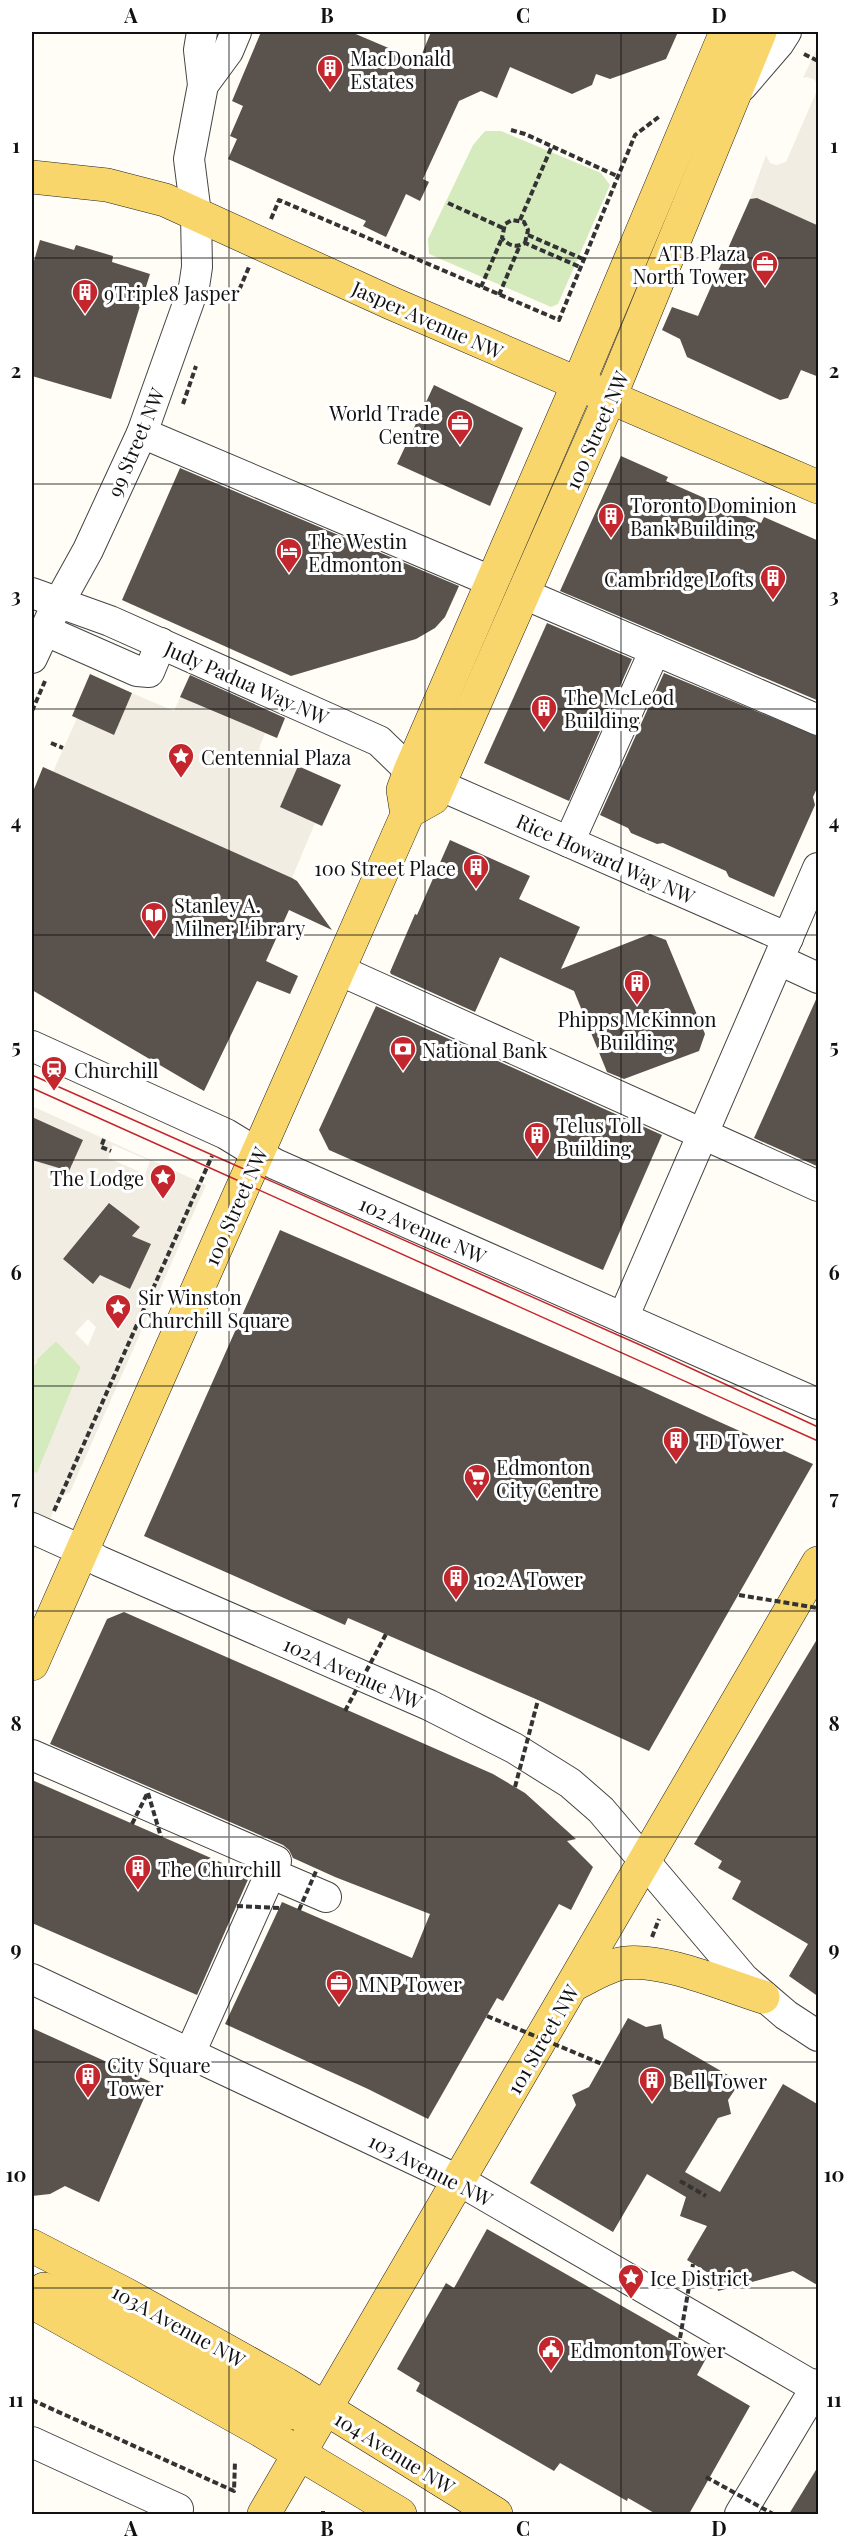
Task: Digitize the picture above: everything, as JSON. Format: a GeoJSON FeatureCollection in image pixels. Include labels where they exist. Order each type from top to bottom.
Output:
{"type":"FeatureCollection","features":[{"type":"Feature","properties":{"kind":"main road","name":"100 Street NW"},"geometry":{"type":"LineString","coordinates":[[32,1664],[408,812],[433,798],[425,778],[493,582],[726,32]]}},
{"type":"Feature","properties":{"kind":"main road","name":"100 Street NW"},"geometry":{"type":"LineString","coordinates":[[425,778],[524,594],[610,398],[760,32]]}},
{"type":"Feature","properties":{"kind":"main road","name":"Jasper Avenue NW"},"geometry":{"type":"LineString","coordinates":[[32,177],[107,185],[165,200],[259,244],[578,384],[819,487]]}},
{"type":"Feature","properties":{"kind":"main road","name":"101 Street NW"},"geometry":{"type":"LineString","coordinates":[[264,2514],[819,1563]]}},
{"type":"Feature","properties":{"kind":"main road"},"geometry":{"type":"LineString","coordinates":[[573,1985],[622,1963],[647,1963],[666,1966],[763,1997]]}},
{"type":"Feature","properties":{"kind":"main road","name":"103A Avenue NW"},"geometry":{"type":"LineString","coordinates":[[32,2246],[189,2329],[325,2408]]}},
{"type":"Feature","properties":{"kind":"main road"},"geometry":{"type":"LineString","coordinates":[[32,2287],[47,2289],[133,2327],[278,2409],[301,2415],[314,2415],[325,2408]]}},
{"type":"Feature","properties":{"kind":"main road"},"geometry":{"type":"LineString","coordinates":[[32,2302],[400,2514]]}},
{"type":"Feature","properties":{"kind":"main road","name":"104 Avenue NW"},"geometry":{"type":"LineString","coordinates":[[325,2408],[496,2514]]}},
{"type":"Feature","properties":{"kind":"street"},"geometry":{"type":"LineString","coordinates":[[202,32],[199,50],[203,85]]}},
{"type":"Feature","properties":{"kind":"street"},"geometry":{"type":"LineString","coordinates":[[203,85],[228,51],[236,32]]}},
{"type":"Feature","properties":{"kind":"street"},"geometry":{"type":"LineString","coordinates":[[735,95],[795,43]]}},
{"type":"Feature","properties":{"kind":"street","name":"99 Street NW"},"geometry":{"type":"LineString","coordinates":[[39,669],[45,597],[88,550],[142,433],[194,287],[196,214],[189,159],[203,85]]}},
{"type":"Feature","properties":{"kind":"street"},"geometry":{"type":"LineString","coordinates":[[142,433],[493,582]]}},
{"type":"Feature","properties":{"kind":"street"},"geometry":{"type":"LineString","coordinates":[[524,594],[819,720]]}},
{"type":"Feature","properties":{"kind":"street","name":"Judy Padua Way NW"},"geometry":{"type":"LineString","coordinates":[[45,597],[161,643],[379,741],[425,778]]}},
{"type":"Feature","properties":{"kind":"street"},"geometry":{"type":"LineString","coordinates":[[44,630],[137,671],[149,672],[161,643]]}},
{"type":"Feature","properties":{"kind":"street"},"geometry":{"type":"LineString","coordinates":[[569,842],[655,650]]}},
{"type":"Feature","properties":{"kind":"street","name":"Rice Howard Way NW"},"geometry":{"type":"LineString","coordinates":[[425,778],[569,842],[783,949],[819,978]]}},
{"type":"Feature","properties":{"kind":"street"},"geometry":{"type":"LineString","coordinates":[[623,1318],[819,868]]}},
{"type":"Feature","properties":{"kind":"street"},"geometry":{"type":"LineString","coordinates":[[339,969],[819,1186]]}},
{"type":"Feature","properties":{"kind":"street","name":"102 Avenue NW"},"geometry":{"type":"LineString","coordinates":[[32,1047],[223,1133],[257,1154],[819,1404]]}},
{"type":"Feature","properties":{"kind":"street","name":"102A Avenue NW"},"geometry":{"type":"LineString","coordinates":[[38,1531],[99,1561],[429,1705],[514,1748],[577,1789],[601,1810],[645,1861]]}},
{"type":"Feature","properties":{"kind":"street"},"geometry":{"type":"LineString","coordinates":[[32,1755],[276,1861],[190,2053]]}},
{"type":"Feature","properties":{"kind":"street"},"geometry":{"type":"LineString","coordinates":[[645,1861],[737,1972],[763,1997],[819,2036]]}},
{"type":"Feature","properties":{"kind":"street"},"geometry":{"type":"LineString","coordinates":[[270,1873],[326,1897]]}},
{"type":"Feature","properties":{"kind":"street","name":"103 Avenue NW"},"geometry":{"type":"LineString","coordinates":[[32,1979],[460,2181],[818,2387]]}},
{"type":"Feature","properties":{"kind":"street"},"geometry":{"type":"LineString","coordinates":[[740,2514],[818,2387]]}},
{"type":"Feature","properties":{"kind":"street"},"geometry":{"type":"LineString","coordinates":[[32,2442],[178,2509]]}},
{"type":"Feature","properties":{"kind":"path"},"geometry":{"type":"LineString","coordinates":[[795,43],[819,61]]}},
{"type":"Feature","properties":{"kind":"path"},"geometry":{"type":"LineString","coordinates":[[279,200],[559,320],[634,135],[661,115],[666,107]]}},
{"type":"Feature","properties":{"kind":"path"},"geometry":{"type":"LineString","coordinates":[[511,130],[617,176]]}},
{"type":"Feature","properties":{"kind":"path"},"geometry":{"type":"LineString","coordinates":[[520,220],[552,146]]}},
{"type":"Feature","properties":{"kind":"path"},"geometry":{"type":"LineString","coordinates":[[448,204],[503,228]]}},
{"type":"Feature","properties":{"kind":"path"},"geometry":{"type":"LineString","coordinates":[[481,287],[502,238],[503,228],[508,221],[520,220],[526,226],[528,235],[499,294]]}},
{"type":"Feature","properties":{"kind":"path"},"geometry":{"type":"LineString","coordinates":[[528,235],[583,259]]}},
{"type":"Feature","properties":{"kind":"path"},"geometry":{"type":"LineString","coordinates":[[502,238],[510,245],[523,244],[580,267]]}},
{"type":"Feature","properties":{"kind":"path"},"geometry":{"type":"LineString","coordinates":[[32,711],[39,669]]}},
{"type":"Feature","properties":{"kind":"path"},"geometry":{"type":"LineString","coordinates":[[51,743],[63,748]]}},
{"type":"Feature","properties":{"kind":"path"},"geometry":{"type":"LineString","coordinates":[[38,1531],[223,1133]]}},
{"type":"Feature","properties":{"kind":"path"},"geometry":{"type":"LineString","coordinates":[[105,1139],[101,1147],[111,1151]]}},
{"type":"Feature","properties":{"kind":"path"},"geometry":{"type":"LineString","coordinates":[[739,1595],[819,1608]]}},
{"type":"Feature","properties":{"kind":"path"},"geometry":{"type":"LineString","coordinates":[[345,1710],[386,1634]]}},
{"type":"Feature","properties":{"kind":"path"},"geometry":{"type":"LineString","coordinates":[[515,1787],[538,1700]]}},
{"type":"Feature","properties":{"kind":"path"},"geometry":{"type":"LineString","coordinates":[[132,1824],[148,1793],[161,1837]]}},
{"type":"Feature","properties":{"kind":"path"},"geometry":{"type":"LineString","coordinates":[[298,1910],[317,1869]]}},
{"type":"Feature","properties":{"kind":"path"},"geometry":{"type":"LineString","coordinates":[[237,1906],[279,1908]]}},
{"type":"Feature","properties":{"kind":"path"},"geometry":{"type":"LineString","coordinates":[[650,1941],[661,1915]]}},
{"type":"Feature","properties":{"kind":"path"},"geometry":{"type":"LineString","coordinates":[[487,2016],[602,2064]]}},
{"type":"Feature","properties":{"kind":"path"},"geometry":{"type":"LineString","coordinates":[[680,2181],[706,2196]]}},
{"type":"Feature","properties":{"kind":"path"},"geometry":{"type":"LineString","coordinates":[[680,2338],[693,2264]]}},
{"type":"Feature","properties":{"kind":"path"},"geometry":{"type":"LineString","coordinates":[[32,2400],[234,2491],[235,2460]]}},
{"type":"Feature","properties":{"kind":"path"},"geometry":{"type":"LineString","coordinates":[[706,2477],[773,2514]]}},
{"type":"Feature","properties":{"kind":"green space"},"geometry":{"type":"Polygon","coordinates":[[[485,131],[501,131],[601,173],[610,185],[558,304],[551,307],[429,254],[428,239],[473,145],[485,131]]]}},
{"type":"Feature","properties":{"kind":"green space"},"geometry":{"type":"Polygon","coordinates":[[[56,1341],[81,1367],[37,1474],[32,1471],[32,1368],[36,1360],[56,1341]]]}},
{"type":"Feature","properties":{"kind":"shaded area"},"geometry":{"type":"Polygon","coordinates":[[[817,48],[818,88],[815,80],[803,78],[817,48]]]}},
{"type":"Feature","properties":{"kind":"shaded area"},"geometry":{"type":"Polygon","coordinates":[[[818,88],[818,226],[757,198],[750,199],[766,155],[770,163],[776,165],[786,162],[818,88]]]}},
{"type":"Feature","properties":{"kind":"shaded area","name":"Centennial Plaza"},"geometry":{"type":"Polygon","coordinates":[[[132,693],[174,711],[180,697],[265,733],[259,749],[298,766],[280,807],[315,823],[292,878],[53,772],[77,718],[114,735],[132,693]]]}},
{"type":"Feature","properties":{"kind":"shaded area","name":"Sir Winston Churchill Square"},"geometry":{"type":"Polygon","coordinates":[[[32,1106],[206,1185],[70,1492],[59,1498],[37,1549],[32,1546],[32,1471],[37,1473],[81,1367],[56,1341],[36,1360],[32,1368],[32,1160],[69,1171],[83,1140],[32,1117],[32,1106]],[[113,1145],[108,1158],[145,1174],[150,1161],[113,1145]],[[110,1203],[63,1259],[93,1283],[123,1247],[111,1280],[130,1289],[150,1245],[132,1236],[139,1227],[110,1203]],[[88,1319],[75,1333],[88,1346],[96,1327],[88,1319]]]}},
{"type":"Feature","properties":{"kind":"building"},"geometry":{"type":"Polygon","coordinates":[[[261,32],[351,32],[419,61],[431,32],[678,32],[666,59],[610,79],[596,74],[592,85],[572,94],[510,67],[497,98],[481,91],[459,101],[423,179],[429,182],[420,201],[406,194],[386,237],[363,226],[366,221],[228,159],[237,139],[230,136],[243,106],[232,101],[261,32]]]}},
{"type":"Feature","properties":{"kind":"building","name":"ATB Plaza North Tower"},"geometry":{"type":"Polygon","coordinates":[[[757,198],[819,226],[819,377],[801,370],[788,398],[780,400],[687,357],[680,339],[662,330],[672,307],[698,316],[750,199],[757,198]]]}},
{"type":"Feature","properties":{"kind":"building","name":"9Triple8 Jasper"},"geometry":{"type":"Polygon","coordinates":[[[40,240],[74,250],[76,245],[113,256],[112,262],[150,274],[111,399],[32,376],[32,268],[40,240]]]}},
{"type":"Feature","properties":{"kind":"building","name":"World Trade Centre"},"geometry":{"type":"Polygon","coordinates":[[[434,385],[523,428],[490,506],[397,464],[434,385]]]}},
{"type":"Feature","properties":{"kind":"building"},"geometry":{"type":"Polygon","coordinates":[[[621,456],[668,477],[666,481],[761,523],[764,517],[819,541],[819,701],[560,591],[621,456]]]}},
{"type":"Feature","properties":{"kind":"building","name":"The Westin Edmonton"},"geometry":{"type":"Polygon","coordinates":[[[180,468],[459,586],[445,617],[435,628],[416,639],[291,676],[122,600],[180,468]]]}},
{"type":"Feature","properties":{"kind":"building","name":"The McLeod Building"},"geometry":{"type":"Polygon","coordinates":[[[547,623],[632,659],[569,801],[484,763],[547,623]]]}},
{"type":"Feature","properties":{"kind":"building"},"geometry":{"type":"Polygon","coordinates":[[[664,673],[819,737],[819,784],[813,797],[815,805],[774,897],[729,877],[726,871],[663,843],[657,844],[631,833],[628,828],[600,815],[664,673]]]}},
{"type":"Feature","properties":{"kind":"building"},"geometry":{"type":"Polygon","coordinates":[[[90,674],[132,693],[114,735],[72,716],[90,674]]]}},
{"type":"Feature","properties":{"kind":"building"},"geometry":{"type":"Polygon","coordinates":[[[190,675],[285,718],[277,738],[180,697],[190,675]]]}},
{"type":"Feature","properties":{"kind":"building"},"geometry":{"type":"Polygon","coordinates":[[[298,766],[341,785],[322,826],[280,807],[298,766]]]}},
{"type":"Feature","properties":{"kind":"building","name":"Stanley A. Milner Library"},"geometry":{"type":"Polygon","coordinates":[[[43,767],[292,878],[297,881],[332,930],[289,910],[266,961],[298,976],[290,994],[257,981],[204,1091],[32,990],[32,794],[43,767]]]}},
{"type":"Feature","properties":{"kind":"building"},"geometry":{"type":"Polygon","coordinates":[[[450,840],[530,876],[519,899],[580,927],[561,969],[650,934],[666,940],[705,1034],[699,1051],[624,1079],[607,1072],[574,991],[500,957],[475,1012],[391,974],[415,914],[417,915],[450,840]]]}},
{"type":"Feature","properties":{"kind":"building"},"geometry":{"type":"Polygon","coordinates":[[[819,995],[819,1167],[754,1138],[819,995]]]}},
{"type":"Feature","properties":{"kind":"building","name":"Telus Toll Building"},"geometry":{"type":"Polygon","coordinates":[[[376,1006],[662,1135],[603,1270],[329,1150],[319,1130],[376,1006]]]}},
{"type":"Feature","properties":{"kind":"building"},"geometry":{"type":"Polygon","coordinates":[[[32,1117],[83,1140],[69,1171],[32,1160],[32,1117]]]}},
{"type":"Feature","properties":{"kind":"building"},"geometry":{"type":"Polygon","coordinates":[[[109,1203],[140,1227],[132,1236],[151,1244],[130,1289],[100,1275],[93,1284],[63,1259],[109,1203]]]}},
{"type":"Feature","properties":{"kind":"building","name":"Edmonton City Centre"},"geometry":{"type":"Polygon","coordinates":[[[280,1230],[620,1377],[813,1464],[649,1751],[348,1618],[345,1625],[144,1536],[280,1230]]]}},
{"type":"Feature","properties":{"kind":"building"},"geometry":{"type":"Polygon","coordinates":[[[124,1612],[493,1774],[525,1793],[576,1839],[567,1841],[593,1867],[571,1910],[559,1904],[503,2001],[497,1998],[428,2119],[225,2024],[282,1902],[412,1958],[430,1914],[335,1877],[293,1858],[283,1845],[50,1744],[107,1619],[124,1612]]]}},
{"type":"Feature","properties":{"kind":"building"},"geometry":{"type":"Polygon","coordinates":[[[819,1636],[819,1997],[789,1976],[808,1944],[732,1899],[741,1881],[718,1868],[722,1861],[694,1844],[819,1636]]]}},
{"type":"Feature","properties":{"kind":"building","name":"The Churchill"},"geometry":{"type":"Polygon","coordinates":[[[32,1780],[250,1875],[197,1995],[32,1923],[32,1780]]]}},
{"type":"Feature","properties":{"kind":"building"},"geometry":{"type":"Polygon","coordinates":[[[628,2018],[646,2027],[661,2024],[664,2038],[740,2082],[728,2100],[731,2114],[718,2118],[685,2172],[720,2192],[783,2084],[819,2105],[819,2286],[793,2271],[718,2291],[715,2277],[687,2260],[707,2226],[680,2216],[686,2197],[647,2174],[613,2232],[530,2183],[576,2105],[572,2095],[589,2087],[628,2018]]]}},
{"type":"Feature","properties":{"kind":"building","name":"City Square Tower"},"geometry":{"type":"Polygon","coordinates":[[[32,2028],[151,2082],[99,2202],[65,2186],[50,2194],[32,2196],[32,2028]]]}},
{"type":"Feature","properties":{"kind":"building","name":"Edmonton Tower"},"geometry":{"type":"Polygon","coordinates":[[[487,2229],[708,2355],[697,2375],[750,2406],[689,2514],[656,2514],[628,2498],[627,2501],[560,2463],[554,2471],[416,2391],[420,2383],[397,2369],[446,2283],[454,2288],[487,2229]]]}},
{"type":"Feature","properties":{"kind":"building"},"geometry":{"type":"Polygon","coordinates":[[[819,2465],[819,2514],[789,2514],[819,2465]]]}},
{"type":"Feature","properties":{"kind":"tram line"},"geometry":{"type":"LineString","coordinates":[[32,1075],[647,1348],[818,1427]]}},
{"type":"Feature","properties":{"kind":"tram line"},"geometry":{"type":"LineString","coordinates":[[32,1088],[818,1441]]}},
{"type":"Feature","properties":{"kind":"place","name":"MacDonald Estates"},"geometry":{"type":"Point","coordinates":[330,91]}},
{"type":"Feature","properties":{"kind":"place","name":"ATB Plaza North Tower"},"geometry":{"type":"Point","coordinates":[765,287]}},
{"type":"Feature","properties":{"kind":"place","name":"9Triple8 Jasper"},"geometry":{"type":"Point","coordinates":[85,315]}},
{"type":"Feature","properties":{"kind":"place","name":"World Trade Centre"},"geometry":{"type":"Point","coordinates":[460,446]}},
{"type":"Feature","properties":{"kind":"place","name":"Toronto Dominion Bank Building"},"geometry":{"type":"Point","coordinates":[611,539]}},
{"type":"Feature","properties":{"kind":"place","name":"The Westin Edmonton"},"geometry":{"type":"Point","coordinates":[289,574]}},
{"type":"Feature","properties":{"kind":"place","name":"Cambridge Lofts"},"geometry":{"type":"Point","coordinates":[773,601]}},
{"type":"Feature","properties":{"kind":"place","name":"The McLeod Building"},"geometry":{"type":"Point","coordinates":[544,731]}},
{"type":"Feature","properties":{"kind":"place","name":"Centennial Plaza"},"geometry":{"type":"Point","coordinates":[181,779]}},
{"type":"Feature","properties":{"kind":"place","name":"100 Street Place"},"geometry":{"type":"Point","coordinates":[476,890]}},
{"type":"Feature","properties":{"kind":"place","name":"Stanley A. Milner Library"},"geometry":{"type":"Point","coordinates":[154,938]}},
{"type":"Feature","properties":{"kind":"place","name":"Phipps McKinnon Building"},"geometry":{"type":"Point","coordinates":[637,1006]}},
{"type":"Feature","properties":{"kind":"place","name":"National Bank"},"geometry":{"type":"Point","coordinates":[403,1072]}},
{"type":"Feature","properties":{"kind":"place","name":"Churchill"},"geometry":{"type":"Point","coordinates":[54,1092]}},
{"type":"Feature","properties":{"kind":"place","name":"Telus Toll Building"},"geometry":{"type":"Point","coordinates":[537,1158]}},
{"type":"Feature","properties":{"kind":"place","name":"The Lodge"},"geometry":{"type":"Point","coordinates":[163,1200]}},
{"type":"Feature","properties":{"kind":"place","name":"Sir Winston Churchill Square"},"geometry":{"type":"Point","coordinates":[118,1330]}},
{"type":"Feature","properties":{"kind":"place","name":"TD Tower"},"geometry":{"type":"Point","coordinates":[676,1463]}},
{"type":"Feature","properties":{"kind":"place","name":"Edmonton City Centre"},"geometry":{"type":"Point","coordinates":[477,1500]}},
{"type":"Feature","properties":{"kind":"place","name":"102 A Tower"},"geometry":{"type":"Point","coordinates":[456,1601]}},
{"type":"Feature","properties":{"kind":"place","name":"The Churchill"},"geometry":{"type":"Point","coordinates":[138,1891]}},
{"type":"Feature","properties":{"kind":"place","name":"MNP Tower"},"geometry":{"type":"Point","coordinates":[339,2006]}},
{"type":"Feature","properties":{"kind":"place","name":"City Square Tower"},"geometry":{"type":"Point","coordinates":[88,2099]}},
{"type":"Feature","properties":{"kind":"place","name":"Bell Tower"},"geometry":{"type":"Point","coordinates":[652,2103]}},
{"type":"Feature","properties":{"kind":"place","name":"Ice District"},"geometry":{"type":"Point","coordinates":[631,2300]}},
{"type":"Feature","properties":{"kind":"place","name":"Edmonton Tower"},"geometry":{"type":"Point","coordinates":[551,2372]}}]}
